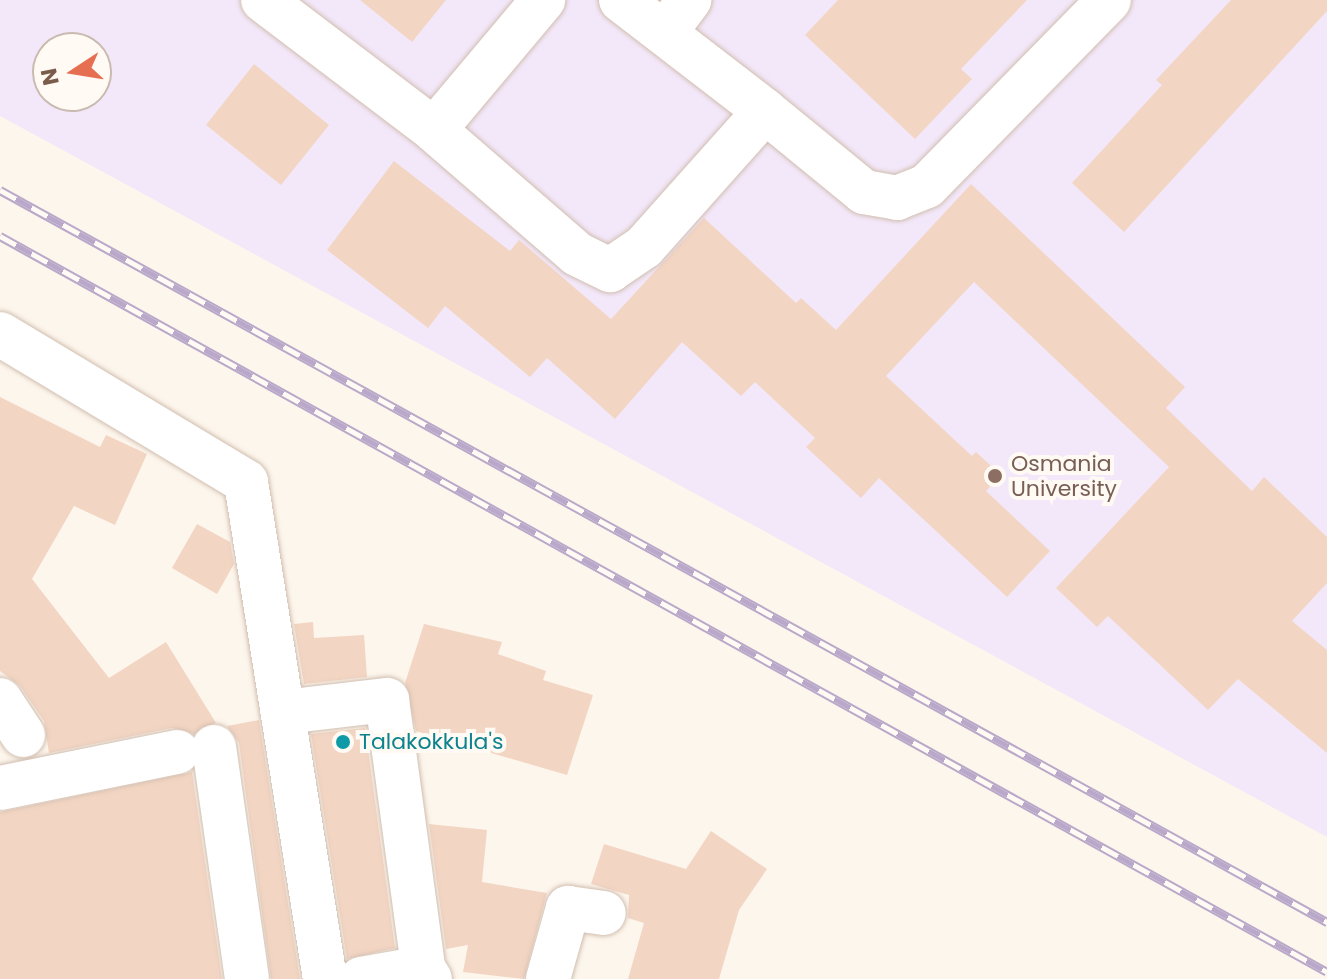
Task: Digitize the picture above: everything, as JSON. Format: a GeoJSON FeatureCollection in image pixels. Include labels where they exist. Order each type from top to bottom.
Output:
{"type":"FeatureCollection","features":[{"type":"Feature","properties":{"kind":"street"},"geometry":{"type":"LineString","coordinates":[[263,0],[434,130],[577,254],[610,270],[644,247],[765,111]]}},
{"type":"Feature","properties":{"kind":"street"},"geometry":{"type":"LineString","coordinates":[[434,130],[543,0]]}},
{"type":"Feature","properties":{"kind":"street"},"geometry":{"type":"LineString","coordinates":[[621,0],[677,15],[765,111],[864,192],[897,198],[927,186],[1096,4]]}},
{"type":"Feature","properties":{"kind":"street"},"geometry":{"type":"LineString","coordinates":[[0,334],[246,482],[325,979]]}},
{"type":"Feature","properties":{"kind":"street"},"geometry":{"type":"LineString","coordinates":[[283,712],[387,700],[426,973],[361,979]]}},
{"type":"Feature","properties":{"kind":"street"},"geometry":{"type":"LineString","coordinates":[[0,788],[195,749],[247,979]]}},
{"type":"Feature","properties":{"kind":"street"},"geometry":{"type":"LineString","coordinates":[[548,979],[568,908],[604,913]]}},
{"type":"Feature","properties":{"kind":"shaded area","name":"Osmania University"},"geometry":{"type":"Polygon","coordinates":[[[0,0],[1327,0],[1327,837],[0,116],[0,0]]]}},
{"type":"Feature","properties":{"kind":"building"},"geometry":{"type":"Polygon","coordinates":[[[360,0],[446,0],[412,42],[360,0]]]}},
{"type":"Feature","properties":{"kind":"building"},"geometry":{"type":"Polygon","coordinates":[[[838,0],[1027,0],[961,69],[972,79],[915,139],[805,35],[838,0]]]}},
{"type":"Feature","properties":{"kind":"building"},"geometry":{"type":"Polygon","coordinates":[[[1231,0],[1327,0],[1327,11],[1124,232],[1072,183],[1162,85],[1156,80],[1231,0]]]}},
{"type":"Feature","properties":{"kind":"building"},"geometry":{"type":"Polygon","coordinates":[[[254,64],[329,125],[281,185],[206,125],[254,64]]]}},
{"type":"Feature","properties":{"kind":"building"},"geometry":{"type":"Polygon","coordinates":[[[394,161],[510,251],[519,240],[611,319],[704,218],[796,303],[801,298],[836,330],[971,184],[1185,387],[1166,408],[1252,491],[1264,477],[1327,537],[1327,583],[1292,621],[1327,650],[1327,753],[1238,679],[1208,710],[1108,616],[1097,627],[1056,588],[1169,467],[974,282],[886,376],[972,456],[976,452],[1001,475],[986,491],[1050,551],[1007,597],[879,478],[861,498],[806,447],[815,438],[755,382],[741,396],[682,342],[615,419],[547,358],[530,377],[445,306],[428,328],[327,250],[394,161]]]}},
{"type":"Feature","properties":{"kind":"building"},"geometry":{"type":"Polygon","coordinates":[[[0,397],[100,447],[106,435],[147,454],[115,525],[74,506],[32,579],[109,678],[166,642],[216,723],[194,734],[172,728],[49,753],[44,721],[20,686],[0,671],[0,397]]]}},
{"type":"Feature","properties":{"kind":"building"},"geometry":{"type":"Polygon","coordinates":[[[197,524],[230,542],[234,564],[217,594],[172,568],[197,524]]]}},
{"type":"Feature","properties":{"kind":"building"},"geometry":{"type":"Polygon","coordinates":[[[313,622],[314,638],[364,635],[367,677],[304,684],[294,624],[313,622]]]}},
{"type":"Feature","properties":{"kind":"building"},"geometry":{"type":"Polygon","coordinates":[[[424,624],[502,642],[498,654],[546,671],[543,680],[593,695],[567,775],[416,731],[405,683],[424,624]]]}},
{"type":"Feature","properties":{"kind":"building"},"geometry":{"type":"Polygon","coordinates":[[[259,720],[300,979],[271,979],[239,743],[227,726],[259,720]]]}},
{"type":"Feature","properties":{"kind":"building"},"geometry":{"type":"Polygon","coordinates":[[[365,728],[395,948],[347,959],[311,734],[365,728]]]}},
{"type":"Feature","properties":{"kind":"building"},"geometry":{"type":"Polygon","coordinates":[[[192,772],[222,979],[0,979],[0,812],[192,772]]]}},
{"type":"Feature","properties":{"kind":"building"},"geometry":{"type":"Polygon","coordinates":[[[429,824],[487,830],[482,882],[547,893],[524,979],[463,972],[468,945],[446,949],[429,824]]]}},
{"type":"Feature","properties":{"kind":"building"},"geometry":{"type":"Polygon","coordinates":[[[711,831],[767,869],[739,910],[719,979],[628,979],[644,923],[628,918],[629,895],[591,884],[604,844],[686,869],[711,831]]]}},
{"type":"Feature","properties":{"kind":"railway"},"geometry":{"type":"LineString","coordinates":[[0,190],[1327,922]]}},
{"type":"Feature","properties":{"kind":"railway"},"geometry":{"type":"LineString","coordinates":[[0,236],[1327,972]]}},
{"type":"Feature","properties":{"kind":"place","name":"Osmania University"},"geometry":{"type":"Point","coordinates":[995,476]}},
{"type":"Feature","properties":{"kind":"place","name":"Talakokkula's"},"geometry":{"type":"Point","coordinates":[343,742]}}]}
